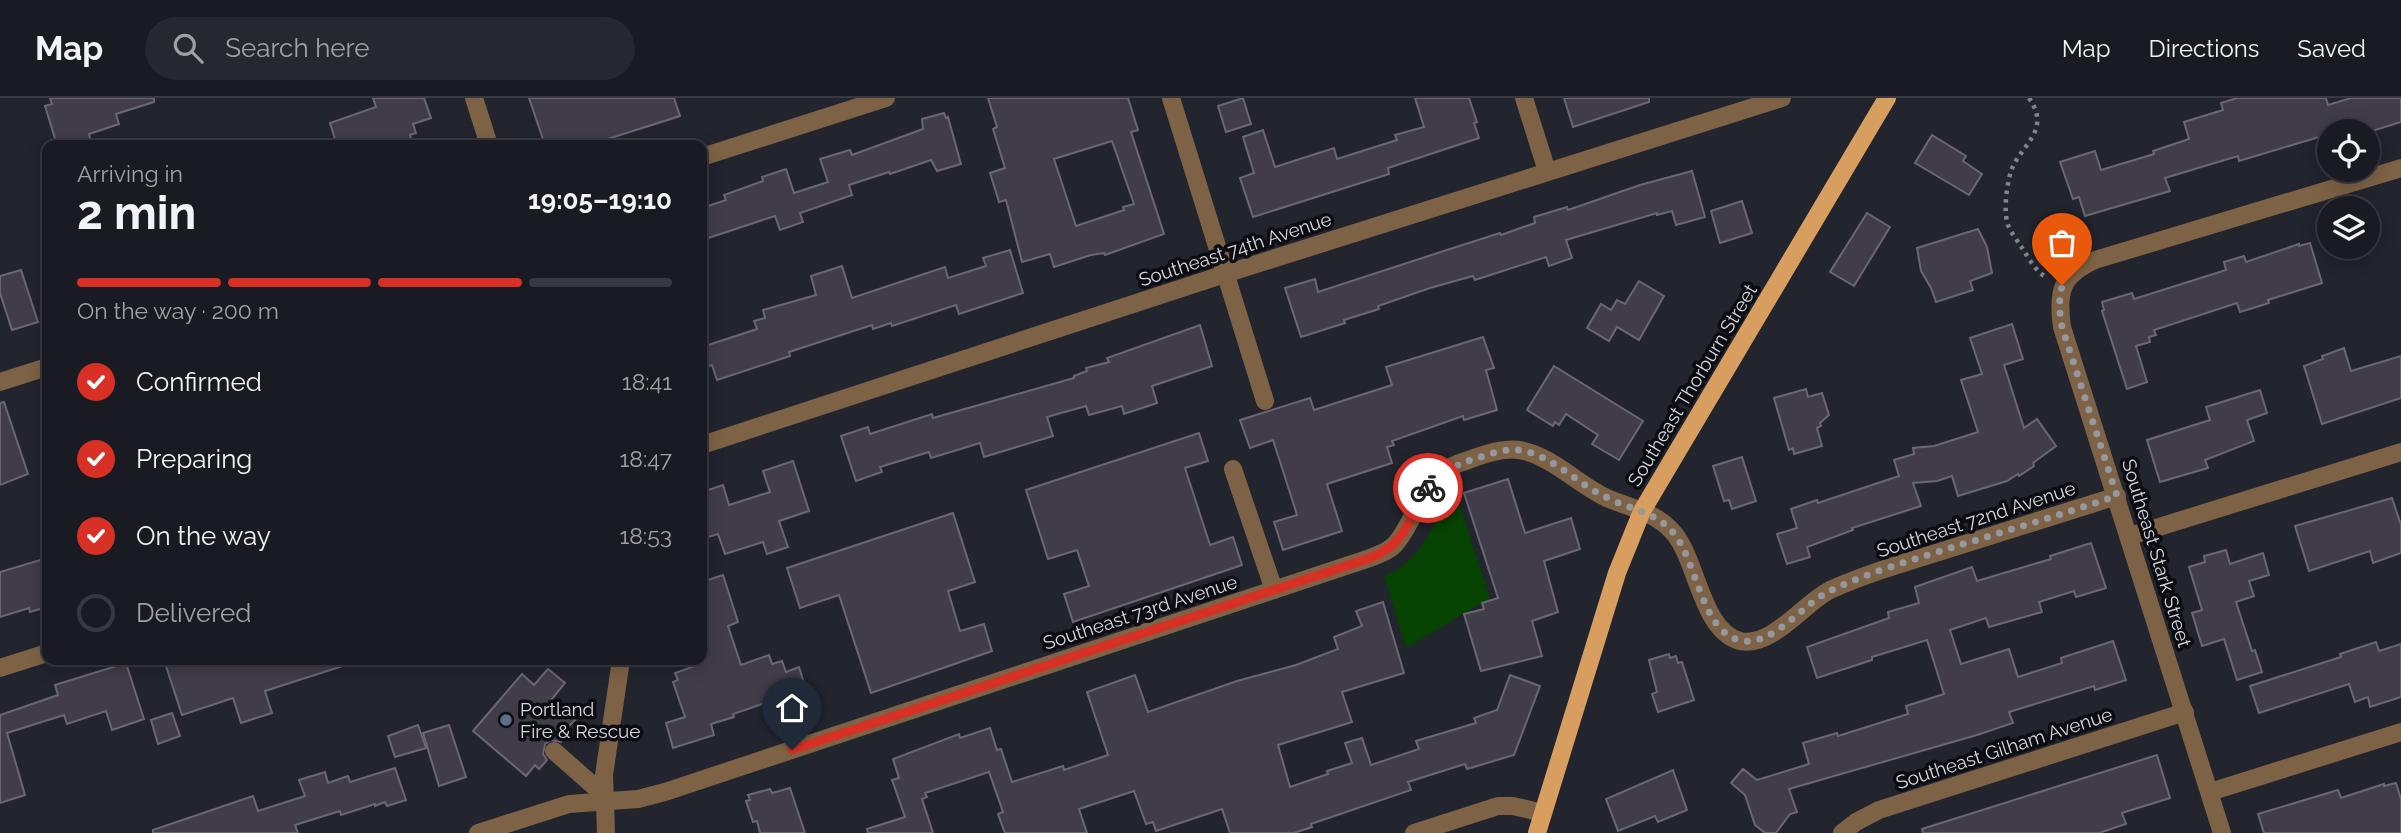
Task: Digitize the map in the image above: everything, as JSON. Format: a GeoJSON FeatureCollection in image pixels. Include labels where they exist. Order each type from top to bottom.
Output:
{"type":"FeatureCollection","features":[{"type":"Feature","properties":{"kind":"main road","name":"Southeast Thorburn Street"},"geometry":{"type":"LineString","coordinates":[[1537,833],[1617,573],[1642,510],[1887,98]]}},
{"type":"Feature","properties":{"kind":"street"},"geometry":{"type":"LineString","coordinates":[[474,98],[487,140]]}},
{"type":"Feature","properties":{"kind":"street"},"geometry":{"type":"LineString","coordinates":[[707,155],[887,98]]}},
{"type":"Feature","properties":{"kind":"street"},"geometry":{"type":"LineString","coordinates":[[1171,98],[1265,401]]}},
{"type":"Feature","properties":{"kind":"street"},"geometry":{"type":"LineString","coordinates":[[1524,98],[1547,171]]}},
{"type":"Feature","properties":{"kind":"street","name":"Southeast 74th Avenue"},"geometry":{"type":"LineString","coordinates":[[707,443],[1225,274],[1782,98]]}},
{"type":"Feature","properties":{"kind":"street"},"geometry":{"type":"LineString","coordinates":[[2062,285],[2079,267],[2095,260],[2401,168]]}},
{"type":"Feature","properties":{"kind":"street","name":"Southeast Stark Street"},"geometry":{"type":"LineString","coordinates":[[2062,285],[2059,306],[2062,327],[2222,833]]}},
{"type":"Feature","properties":{"kind":"street"},"geometry":{"type":"LineString","coordinates":[[0,382],[42,369]]}},
{"type":"Feature","properties":{"kind":"street","name":"Southeast 73rd Avenue"},"geometry":{"type":"LineString","coordinates":[[478,833],[569,804],[604,798],[638,799],[665,792],[1386,552],[1396,544],[1427,489],[1439,475],[1454,466],[1495,453],[1516,449],[1535,454],[1606,498],[1642,510]]}},
{"type":"Feature","properties":{"kind":"street"},"geometry":{"type":"LineString","coordinates":[[2130,536],[2401,452]]}},
{"type":"Feature","properties":{"kind":"street"},"geometry":{"type":"LineString","coordinates":[[1233,469],[1274,590]]}},
{"type":"Feature","properties":{"kind":"street","name":"Southeast 72nd Avenue"},"geometry":{"type":"LineString","coordinates":[[1642,510],[1672,531],[1682,544],[1711,615],[1723,631],[1740,640],[1757,640],[1774,632],[1829,591],[1912,560],[2117,496]]}},
{"type":"Feature","properties":{"kind":"street"},"geometry":{"type":"LineString","coordinates":[[0,668],[42,655]]}},
{"type":"Feature","properties":{"kind":"street"},"geometry":{"type":"LineString","coordinates":[[606,833],[604,798],[607,749],[620,665]]}},
{"type":"Feature","properties":{"kind":"street","name":"Southeast Gilham Avenue"},"geometry":{"type":"LineString","coordinates":[[1842,833],[1856,822],[1888,807],[2185,712]]}},
{"type":"Feature","properties":{"kind":"street"},"geometry":{"type":"LineString","coordinates":[[2210,792],[2401,732]]}},
{"type":"Feature","properties":{"kind":"street"},"geometry":{"type":"LineString","coordinates":[[554,751],[604,798]]}},
{"type":"Feature","properties":{"kind":"street"},"geometry":{"type":"LineString","coordinates":[[1414,833],[1498,806],[1513,806],[1543,813]]}},
{"type":"Feature","properties":{"kind":"path"},"geometry":{"type":"LineString","coordinates":[[2029,98],[2035,107],[2037,123],[2034,138],[2011,170],[2007,223],[2040,274],[2062,285]]}},
{"type":"Feature","properties":{"kind":"green space"},"geometry":{"type":"Polygon","coordinates":[[[1455,490],[1490,598],[1406,648],[1384,576],[1403,565],[1418,551],[1455,490]]]}},
{"type":"Feature","properties":{"kind":"building"},"geometry":{"type":"Polygon","coordinates":[[[50,98],[154,98],[154,102],[116,114],[119,124],[89,134],[90,139],[87,140],[55,140],[45,106],[52,104],[50,98]]]}},
{"type":"Feature","properties":{"kind":"building"},"geometry":{"type":"Polygon","coordinates":[[[373,98],[424,98],[431,118],[413,124],[416,133],[410,135],[412,140],[335,140],[330,123],[376,107],[373,98]]]}},
{"type":"Feature","properties":{"kind":"building"},"geometry":{"type":"Polygon","coordinates":[[[529,98],[674,98],[680,116],[605,140],[543,140],[529,98]]]}},
{"type":"Feature","properties":{"kind":"building"},"geometry":{"type":"Polygon","coordinates":[[[988,98],[1128,98],[1138,130],[1131,132],[1164,234],[1105,255],[1091,255],[1054,267],[1050,254],[1022,262],[1006,200],[999,202],[990,173],[1005,168],[993,129],[997,127],[988,98]],[[1112,141],[1054,159],[1076,226],[1134,204],[1112,141]]]}},
{"type":"Feature","properties":{"kind":"building"},"geometry":{"type":"Polygon","coordinates":[[[1243,98],[1251,124],[1226,132],[1218,106],[1243,98]]]}},
{"type":"Feature","properties":{"kind":"building"},"geometry":{"type":"Polygon","coordinates":[[[1415,98],[1469,98],[1479,138],[1388,168],[1389,174],[1253,217],[1240,178],[1254,173],[1243,137],[1263,130],[1275,167],[1334,148],[1337,159],[1397,140],[1395,135],[1424,127],[1415,98]]]}},
{"type":"Feature","properties":{"kind":"building"},"geometry":{"type":"Polygon","coordinates":[[[1564,98],[1649,98],[1649,102],[1573,127],[1564,98]]]}},
{"type":"Feature","properties":{"kind":"building"},"geometry":{"type":"Polygon","coordinates":[[[2237,98],[2326,98],[2328,105],[2351,98],[2401,98],[2401,122],[2380,129],[2380,119],[2317,119],[2317,138],[2239,161],[2238,156],[2165,178],[2170,191],[2085,216],[2079,197],[2073,199],[2060,162],[2095,151],[2101,170],[2154,154],[2153,151],[2189,139],[2184,122],[2223,110],[2221,103],[2237,98]]]}},
{"type":"Feature","properties":{"kind":"building"},"geometry":{"type":"Polygon","coordinates":[[[944,113],[946,118],[948,117],[961,164],[937,171],[931,160],[890,174],[889,172],[849,185],[852,195],[800,213],[803,222],[780,230],[775,216],[707,238],[707,206],[726,200],[724,195],[763,181],[762,177],[786,169],[794,193],[828,182],[820,159],[850,150],[852,155],[923,129],[922,119],[944,113]]]}},
{"type":"Feature","properties":{"kind":"building"},"geometry":{"type":"Polygon","coordinates":[[[1932,135],[1966,156],[1963,161],[1982,174],[1969,195],[1915,163],[1932,135]]]}},
{"type":"Feature","properties":{"kind":"building"},"geometry":{"type":"Polygon","coordinates":[[[1692,171],[1705,217],[1676,225],[1672,211],[1657,213],[1566,240],[1572,258],[1549,266],[1546,257],[1475,280],[1473,276],[1430,288],[1344,320],[1345,323],[1301,337],[1285,288],[1315,279],[1318,292],[1500,233],[1501,235],[1535,223],[1534,217],[1567,207],[1568,210],[1640,185],[1692,171]]]}},
{"type":"Feature","properties":{"kind":"building"},"geometry":{"type":"Polygon","coordinates":[[[1742,201],[1752,233],[1720,243],[1711,211],[1742,201]]]}},
{"type":"Feature","properties":{"kind":"building"},"geometry":{"type":"Polygon","coordinates":[[[1867,213],[1890,227],[1854,286],[1830,272],[1867,213]]]}},
{"type":"Feature","properties":{"kind":"building"},"geometry":{"type":"Polygon","coordinates":[[[1978,229],[1987,247],[1992,273],[1970,281],[1973,290],[1936,302],[1921,271],[1917,248],[1978,229]]]}},
{"type":"Feature","properties":{"kind":"building"},"geometry":{"type":"Polygon","coordinates":[[[2310,243],[2322,283],[2240,312],[2237,303],[2154,330],[2156,335],[2149,337],[2150,342],[2136,346],[2147,382],[2127,389],[2102,311],[2102,302],[2132,293],[2134,299],[2226,270],[2224,262],[2244,256],[2246,262],[2299,244],[2310,243]]]}},
{"type":"Feature","properties":{"kind":"building"},"geometry":{"type":"Polygon","coordinates":[[[1010,250],[1023,293],[959,314],[956,305],[892,326],[891,323],[873,329],[872,325],[789,352],[790,356],[717,380],[712,365],[707,366],[707,345],[757,329],[754,321],[765,318],[763,310],[816,295],[811,276],[842,266],[852,298],[945,267],[948,278],[986,266],[983,258],[1010,250]]]}},
{"type":"Feature","properties":{"kind":"building"},"geometry":{"type":"Polygon","coordinates":[[[21,270],[38,322],[12,330],[0,293],[0,276],[21,270]]]}},
{"type":"Feature","properties":{"kind":"building"},"geometry":{"type":"Polygon","coordinates":[[[1639,281],[1664,296],[1639,340],[1617,327],[1609,341],[1587,328],[1601,304],[1611,310],[1617,300],[1625,304],[1639,281]]]}},
{"type":"Feature","properties":{"kind":"building"},"geometry":{"type":"Polygon","coordinates":[[[2012,324],[2023,359],[2004,365],[2024,428],[2037,419],[2056,446],[2019,476],[2018,474],[2007,481],[1958,496],[1952,476],[1937,481],[1913,483],[1921,506],[1852,528],[1853,530],[1807,547],[1810,557],[1787,564],[1777,534],[1797,528],[1791,509],[1817,500],[1818,503],[1899,476],[1894,460],[1914,454],[1913,448],[1934,446],[1978,432],[1961,380],[1982,374],[1970,338],[2012,324]]]}},
{"type":"Feature","properties":{"kind":"building"},"geometry":{"type":"Polygon","coordinates":[[[1200,325],[1212,366],[1152,386],[1157,403],[1124,414],[1122,406],[1089,415],[1086,406],[1047,417],[1053,436],[984,457],[980,443],[931,458],[929,452],[880,467],[882,472],[856,481],[841,436],[868,427],[870,434],[932,414],[933,418],[1074,378],[1087,371],[1086,368],[1109,362],[1107,358],[1200,325]]]}},
{"type":"Feature","properties":{"kind":"building"},"geometry":{"type":"Polygon","coordinates":[[[1483,337],[1494,368],[1486,370],[1497,410],[1464,420],[1463,416],[1392,441],[1394,445],[1387,447],[1392,463],[1327,484],[1342,531],[1283,550],[1274,522],[1297,515],[1273,440],[1250,448],[1240,420],[1310,398],[1314,410],[1392,385],[1386,367],[1483,337]]]}},
{"type":"Feature","properties":{"kind":"building"},"geometry":{"type":"Polygon","coordinates":[[[2344,348],[2351,371],[2401,356],[2401,398],[2322,424],[2304,366],[2344,348]]]}},
{"type":"Feature","properties":{"kind":"building"},"geometry":{"type":"Polygon","coordinates":[[[1554,366],[1643,421],[1619,460],[1592,444],[1598,435],[1566,414],[1559,425],[1555,422],[1553,426],[1527,410],[1554,366]]]}},
{"type":"Feature","properties":{"kind":"building"},"geometry":{"type":"Polygon","coordinates":[[[1806,389],[1808,397],[1822,393],[1829,415],[1817,428],[1822,446],[1794,454],[1793,448],[1789,450],[1774,398],[1806,389]]]}},
{"type":"Feature","properties":{"kind":"building"},"geometry":{"type":"Polygon","coordinates":[[[2260,390],[2267,413],[2247,420],[2254,441],[2205,460],[2208,468],[2160,482],[2147,440],[2210,420],[2206,407],[2260,390]]]}},
{"type":"Feature","properties":{"kind":"building"},"geometry":{"type":"Polygon","coordinates":[[[4,402],[28,474],[0,485],[0,403],[4,402]]]}},
{"type":"Feature","properties":{"kind":"building"},"geometry":{"type":"Polygon","coordinates":[[[1199,433],[1208,461],[1185,468],[1210,545],[1233,537],[1242,565],[1073,622],[1064,594],[1089,586],[1077,550],[1048,559],[1026,490],[1199,433]]]}},
{"type":"Feature","properties":{"kind":"building"},"geometry":{"type":"Polygon","coordinates":[[[1742,457],[1756,501],[1732,509],[1729,500],[1724,501],[1713,466],[1742,457]]]}},
{"type":"Feature","properties":{"kind":"building"},"geometry":{"type":"Polygon","coordinates":[[[793,461],[809,511],[779,521],[788,547],[767,554],[763,542],[725,554],[718,534],[707,537],[707,490],[723,485],[729,505],[770,492],[763,471],[793,461]]]}},
{"type":"Feature","properties":{"kind":"building"},"geometry":{"type":"Polygon","coordinates":[[[1508,479],[1525,533],[1571,518],[1580,549],[1544,561],[1558,612],[1532,621],[1542,656],[1481,671],[1464,614],[1484,609],[1482,603],[1498,598],[1464,493],[1508,479]]]}},
{"type":"Feature","properties":{"kind":"building"},"geometry":{"type":"Polygon","coordinates":[[[2392,498],[2401,525],[2401,553],[2373,563],[2370,551],[2309,571],[2295,526],[2392,498]]]}},
{"type":"Feature","properties":{"kind":"building"},"geometry":{"type":"Polygon","coordinates":[[[953,513],[975,582],[948,591],[960,631],[984,624],[992,651],[871,693],[839,595],[800,608],[787,568],[953,513]]]}},
{"type":"Feature","properties":{"kind":"building"},"geometry":{"type":"Polygon","coordinates":[[[2091,543],[2106,588],[2076,597],[2074,591],[2039,602],[2042,612],[1989,627],[1986,618],[1950,630],[1961,664],[2009,649],[2018,677],[2062,663],[2061,658],[2113,641],[2126,680],[2095,690],[2094,686],[2009,712],[2013,723],[1977,735],[1789,789],[1797,812],[1790,814],[1776,833],[1765,833],[1755,825],[1745,795],[1731,783],[1743,769],[1757,780],[1809,764],[1803,743],[1837,733],[1838,736],[1908,714],[1906,706],[1944,694],[1927,640],[1817,678],[1807,647],[1889,618],[1888,612],[1919,603],[1915,587],[1972,567],[1977,581],[2051,559],[2050,556],[2091,543]]]}},
{"type":"Feature","properties":{"kind":"building"},"geometry":{"type":"Polygon","coordinates":[[[2226,550],[2230,564],[2263,553],[2269,575],[2249,581],[2254,596],[2236,602],[2262,672],[2237,680],[2224,639],[2202,646],[2192,613],[2202,610],[2189,567],[2205,562],[2204,556],[2226,550]]]}},
{"type":"Feature","properties":{"kind":"building"},"geometry":{"type":"Polygon","coordinates":[[[42,559],[42,608],[30,612],[29,608],[0,617],[0,572],[42,559]]]}},
{"type":"Feature","properties":{"kind":"building"},"geometry":{"type":"Polygon","coordinates":[[[723,575],[738,622],[728,626],[741,665],[769,655],[772,664],[782,661],[786,672],[799,667],[806,689],[733,714],[734,717],[711,724],[714,735],[673,748],[666,723],[685,717],[673,682],[678,680],[675,673],[695,665],[707,665],[707,580],[723,575]]]}},
{"type":"Feature","properties":{"kind":"building"},"geometry":{"type":"Polygon","coordinates":[[[1383,602],[1404,673],[1342,692],[1352,722],[1278,745],[1290,787],[1352,763],[1345,743],[1362,738],[1371,765],[1419,749],[1416,741],[1476,723],[1474,718],[1497,710],[1510,675],[1540,686],[1514,755],[1467,769],[1465,764],[1408,782],[1411,790],[1311,824],[1312,827],[1294,833],[1230,833],[1222,809],[1156,831],[1153,822],[1146,824],[1134,791],[1079,809],[1087,833],[1005,833],[998,814],[1003,812],[989,772],[925,793],[927,797],[922,799],[933,833],[868,833],[867,829],[905,817],[892,780],[899,778],[893,759],[959,734],[960,738],[990,728],[997,750],[1001,749],[1012,782],[1063,766],[1064,770],[1108,755],[1087,692],[1135,675],[1148,712],[1338,649],[1334,637],[1362,626],[1356,611],[1383,602]]]}},
{"type":"Feature","properties":{"kind":"building"},"geometry":{"type":"Polygon","coordinates":[[[2376,642],[2379,651],[2401,644],[2401,697],[2370,707],[2368,697],[2355,702],[2349,684],[2259,713],[2250,686],[2341,657],[2340,654],[2376,642]]]}},
{"type":"Feature","properties":{"kind":"building"},"geometry":{"type":"Polygon","coordinates":[[[1669,654],[1670,658],[1676,656],[1678,663],[1682,662],[1694,700],[1658,712],[1652,694],[1657,692],[1649,660],[1669,654]]]}},
{"type":"Feature","properties":{"kind":"building"},"geometry":{"type":"Polygon","coordinates":[[[127,665],[144,719],[112,730],[106,711],[67,724],[64,715],[7,733],[25,795],[0,803],[0,715],[58,695],[55,685],[127,665]]]}},
{"type":"Feature","properties":{"kind":"building"},"geometry":{"type":"Polygon","coordinates":[[[166,665],[346,665],[265,691],[272,713],[241,723],[233,698],[182,715],[166,665]]]}},
{"type":"Feature","properties":{"kind":"building"},"geometry":{"type":"Polygon","coordinates":[[[548,669],[565,683],[551,700],[575,720],[565,730],[569,733],[561,742],[551,740],[545,744],[543,754],[547,760],[539,769],[535,765],[526,776],[473,731],[522,674],[534,685],[548,669]]]}},
{"type":"Feature","properties":{"kind":"building"},"geometry":{"type":"Polygon","coordinates":[[[172,713],[180,736],[158,744],[151,720],[172,713]]]}},
{"type":"Feature","properties":{"kind":"building"},"geometry":{"type":"Polygon","coordinates":[[[418,725],[426,748],[395,757],[388,736],[418,725]]]}},
{"type":"Feature","properties":{"kind":"building"},"geometry":{"type":"Polygon","coordinates":[[[449,725],[466,777],[439,786],[423,733],[449,725]]]}},
{"type":"Feature","properties":{"kind":"building"},"geometry":{"type":"Polygon","coordinates":[[[2157,755],[2170,798],[2122,813],[2126,824],[2099,833],[1923,833],[1922,829],[2157,755]]]}},
{"type":"Feature","properties":{"kind":"building"},"geometry":{"type":"Polygon","coordinates":[[[395,768],[406,800],[387,806],[385,802],[375,804],[341,815],[340,811],[295,825],[298,833],[153,833],[153,830],[253,796],[258,811],[305,796],[299,780],[325,772],[328,783],[348,776],[350,782],[395,768]]]}},
{"type":"Feature","properties":{"kind":"building"},"geometry":{"type":"Polygon","coordinates":[[[1673,770],[1687,810],[1658,822],[1655,816],[1618,831],[1606,799],[1673,770]]]}},
{"type":"Feature","properties":{"kind":"building"},"geometry":{"type":"Polygon","coordinates":[[[2396,783],[2401,799],[2401,833],[2264,833],[2258,814],[2338,790],[2341,798],[2384,784],[2396,783]]]}},
{"type":"Feature","properties":{"kind":"building"},"geometry":{"type":"Polygon","coordinates":[[[790,788],[805,833],[760,833],[746,801],[750,800],[748,795],[770,789],[772,793],[790,788]]]}},
{"type":"Feature","properties":{"kind":"way so far"},"geometry":{"type":"LineString","coordinates":[[1428,488],[1439,475],[1454,466],[1516,449],[1535,454],[1606,498],[1642,510],[1659,520],[1682,544],[1711,615],[1723,631],[1740,640],[1757,640],[1774,632],[1829,591],[1912,560],[2117,496],[2062,327],[2059,306],[2062,285]]}},
{"type":"Feature","properties":{"kind":"place","name":"Portland Fire & Rescue"},"geometry":{"type":"Point","coordinates":[506,720]}},
{"type":"Feature","properties":{"kind":"route"},"geometry":{"type":"LineString","coordinates":[[792,750],[1386,552],[1403,534],[1428,488]]}}]}
